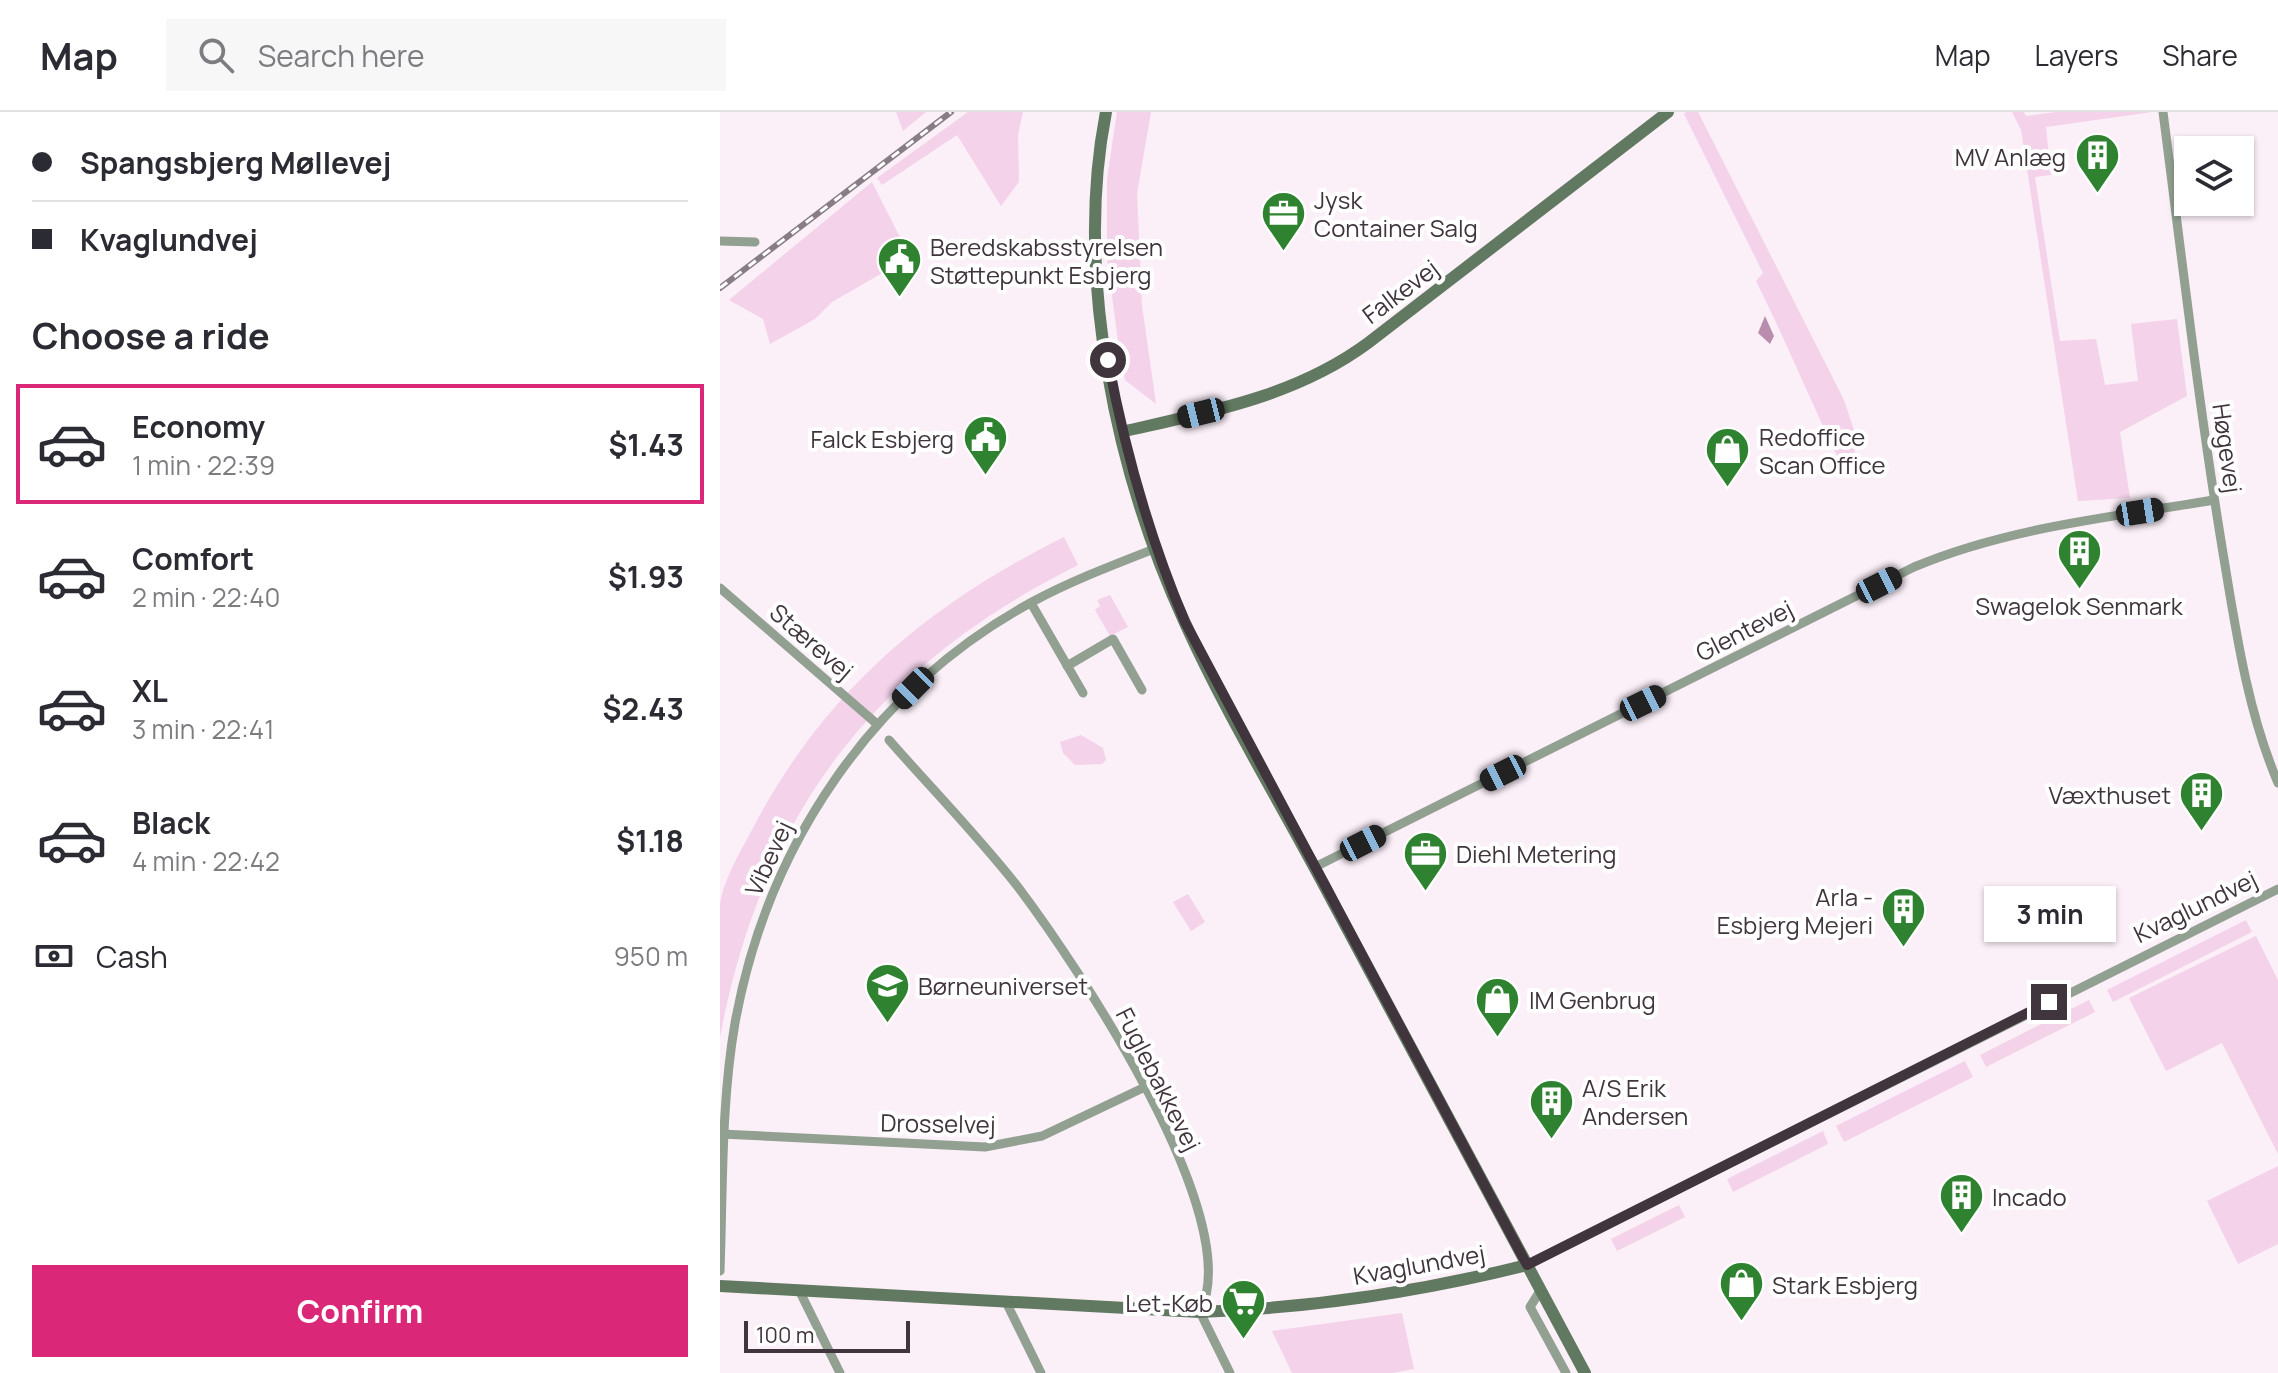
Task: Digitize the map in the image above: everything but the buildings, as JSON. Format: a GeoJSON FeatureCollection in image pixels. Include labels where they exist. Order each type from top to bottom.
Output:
{"type":"FeatureCollection","features":[{"type":"Feature","properties":{"kind":"street"},"geometry":{"type":"LineString","coordinates":[[1106,112],[1098,151],[1094,247],[1103,336],[1121,432],[1154,549],[1221,696],[1585,1373]]}},
{"type":"Feature","properties":{"kind":"street","name":"Falkevej"},"geometry":{"type":"LineString","coordinates":[[1121,432],[1253,401],[1321,374],[1380,334],[1668,112]]}},
{"type":"Feature","properties":{"kind":"street","name":"Høgevej"},"geometry":{"type":"LineString","coordinates":[[2163,112],[2214,500],[2245,684],[2278,783]]}},
{"type":"Feature","properties":{"kind":"street"},"geometry":{"type":"LineString","coordinates":[[720,241],[755,242]]}},
{"type":"Feature","properties":{"kind":"street","name":"Glentevej"},"geometry":{"type":"LineString","coordinates":[[1315,867],[1914,567],[1962,547],[2025,532],[2214,500]]}},
{"type":"Feature","properties":{"kind":"street","name":"Vibevej"},"geometry":{"type":"LineString","coordinates":[[720,1271],[723,1135],[734,1026],[748,960],[770,896],[799,834],[877,724],[951,656],[1031,603],[1154,549]]}},
{"type":"Feature","properties":{"kind":"street","name":"Stærevej"},"geometry":{"type":"LineString","coordinates":[[720,588],[877,724]]}},
{"type":"Feature","properties":{"kind":"street"},"geometry":{"type":"LineString","coordinates":[[1031,603],[1083,693]]}},
{"type":"Feature","properties":{"kind":"street"},"geometry":{"type":"LineString","coordinates":[[1067,666],[1113,639],[1142,690]]}},
{"type":"Feature","properties":{"kind":"street","name":"Fuglebakkevej"},"geometry":{"type":"LineString","coordinates":[[889,740],[1022,894],[1099,1006],[1145,1087],[1191,1189],[1206,1240],[1208,1297],[1200,1312]]}},
{"type":"Feature","properties":{"kind":"street","name":"Kvaglundvej"},"geometry":{"type":"LineString","coordinates":[[720,1286],[1200,1312],[1258,1310],[1378,1296],[1452,1284],[1527,1265],[2278,889]]}},
{"type":"Feature","properties":{"kind":"street","name":"Drosselvej"},"geometry":{"type":"LineString","coordinates":[[723,1135],[985,1147],[1042,1136],[1145,1087]]}},
{"type":"Feature","properties":{"kind":"street"},"geometry":{"type":"LineString","coordinates":[[799,1290],[840,1373]]}},
{"type":"Feature","properties":{"kind":"street"},"geometry":{"type":"LineString","coordinates":[[1540,1291],[1530,1307],[1566,1373]]}},
{"type":"Feature","properties":{"kind":"street"},"geometry":{"type":"LineString","coordinates":[[1006,1302],[1041,1373]]}},
{"type":"Feature","properties":{"kind":"street"},"geometry":{"type":"LineString","coordinates":[[1200,1312],[1230,1373]]}},
{"type":"Feature","properties":{"kind":"shaded area"},"geometry":{"type":"Polygon","coordinates":[[[896,112],[926,112],[903,131],[896,112]]]}},
{"type":"Feature","properties":{"kind":"shaded area"},"geometry":{"type":"Polygon","coordinates":[[[968,112],[1023,112],[1018,134],[1019,182],[1001,206],[957,135],[882,185],[877,178],[968,112]]]}},
{"type":"Feature","properties":{"kind":"shaded area"},"geometry":{"type":"Polygon","coordinates":[[[1117,112],[1151,112],[1137,193],[1142,306],[1156,404],[1125,380],[1120,356],[1107,258],[1107,179],[1117,112]]]}},
{"type":"Feature","properties":{"kind":"shaded area"},"geometry":{"type":"Polygon","coordinates":[[[1698,112],[1844,400],[1857,439],[1854,455],[1839,460],[1756,281],[1763,273],[1684,114],[1698,112]]]}},
{"type":"Feature","properties":{"kind":"shaded area"},"geometry":{"type":"Polygon","coordinates":[[[2012,112],[2024,112],[2026,116],[2056,112],[2152,112],[2046,127],[2051,175],[2035,177],[2060,341],[2096,339],[2105,385],[2138,381],[2131,324],[2177,319],[2187,396],[2120,432],[2130,498],[2078,501],[2021,130],[2012,112]]]}},
{"type":"Feature","properties":{"kind":"shaded area"},"geometry":{"type":"Polygon","coordinates":[[[872,182],[910,257],[832,302],[815,319],[770,344],[763,319],[729,300],[872,182]]]}},
{"type":"Feature","properties":{"kind":"shaded area"},"geometry":{"type":"Polygon","coordinates":[[[1765,316],[1774,336],[1770,344],[1758,333],[1765,316]]]}},
{"type":"Feature","properties":{"kind":"shaded area"},"geometry":{"type":"Polygon","coordinates":[[[1064,537],[1078,565],[1006,605],[942,650],[886,700],[838,755],[798,816],[765,883],[739,957],[720,1037],[722,894],[739,854],[782,778],[813,733],[885,656],[925,622],[969,591],[1064,537]]]}},
{"type":"Feature","properties":{"kind":"shaded area"},"geometry":{"type":"Polygon","coordinates":[[[1110,595],[1128,627],[1110,636],[1095,610],[1100,606],[1097,600],[1110,595]]]}},
{"type":"Feature","properties":{"kind":"shaded area"},"geometry":{"type":"Polygon","coordinates":[[[1081,735],[1103,748],[1106,760],[1102,764],[1075,765],[1063,753],[1060,742],[1081,735]]]}},
{"type":"Feature","properties":{"kind":"shaded area"},"geometry":{"type":"Polygon","coordinates":[[[1188,894],[1205,922],[1191,931],[1173,902],[1188,894]]]}},
{"type":"Feature","properties":{"kind":"shaded area"},"geometry":{"type":"Polygon","coordinates":[[[2246,920],[2252,932],[2113,1002],[2107,990],[2246,920]]]}},
{"type":"Feature","properties":{"kind":"shaded area"},"geometry":{"type":"Polygon","coordinates":[[[2256,936],[2278,980],[2278,1154],[2222,1043],[2166,1071],[2129,998],[2256,936]]]}},
{"type":"Feature","properties":{"kind":"shaded area"},"geometry":{"type":"Polygon","coordinates":[[[2089,1000],[2095,1012],[1986,1067],[1980,1055],[2089,1000]]]}},
{"type":"Feature","properties":{"kind":"shaded area"},"geometry":{"type":"Polygon","coordinates":[[[1965,1061],[1973,1077],[1844,1142],[1836,1126],[1965,1061]]]}},
{"type":"Feature","properties":{"kind":"shaded area"},"geometry":{"type":"Polygon","coordinates":[[[1823,1131],[1828,1144],[1733,1192],[1727,1179],[1823,1131]]]}},
{"type":"Feature","properties":{"kind":"shaded area"},"geometry":{"type":"Polygon","coordinates":[[[2278,1166],[2278,1244],[2238,1264],[2207,1201],[2278,1166]]]}},
{"type":"Feature","properties":{"kind":"shaded area"},"geometry":{"type":"Polygon","coordinates":[[[1679,1205],[1685,1217],[1617,1251],[1611,1239],[1679,1205]]]}},
{"type":"Feature","properties":{"kind":"shaded area"},"geometry":{"type":"Polygon","coordinates":[[[1402,1313],[1414,1369],[1393,1373],[1292,1373],[1272,1331],[1402,1313]]]}},
{"type":"Feature","properties":{"kind":"railway"},"geometry":{"type":"LineString","coordinates":[[720,288],[951,112]]}},
{"type":"Feature","properties":{"kind":"place","name":"MV Anlæg"},"geometry":{"type":"Point","coordinates":[2097,195]}},
{"type":"Feature","properties":{"kind":"place","name":"Jysk Container Salg"},"geometry":{"type":"Point","coordinates":[1283,252]}},
{"type":"Feature","properties":{"kind":"place","name":"Beredskabsstyrelsen Støttepunkt Esbjerg"},"geometry":{"type":"Point","coordinates":[899,299]}},
{"type":"Feature","properties":{"kind":"place","name":"Falck Esbjerg"},"geometry":{"type":"Point","coordinates":[985,477]}},
{"type":"Feature","properties":{"kind":"place","name":"Redoffice Scan Office"},"geometry":{"type":"Point","coordinates":[1728,489]}},
{"type":"Feature","properties":{"kind":"place","name":"Swagelok Senmark"},"geometry":{"type":"Point","coordinates":[2079,590]}},
{"type":"Feature","properties":{"kind":"place","name":"Væxthuset"},"geometry":{"type":"Point","coordinates":[2202,833]}},
{"type":"Feature","properties":{"kind":"place","name":"Diehl Metering"},"geometry":{"type":"Point","coordinates":[1425,892]}},
{"type":"Feature","properties":{"kind":"place","name":"Arla - Esbjerg Mejeri"},"geometry":{"type":"Point","coordinates":[1904,949]}},
{"type":"Feature","properties":{"kind":"place","name":"Børneuniverset"},"geometry":{"type":"Point","coordinates":[887,1024]}},
{"type":"Feature","properties":{"kind":"place","name":"IM Genbrug"},"geometry":{"type":"Point","coordinates":[1498,1038]}},
{"type":"Feature","properties":{"kind":"place","name":"A/S Erik Andersen"},"geometry":{"type":"Point","coordinates":[1551,1140]}},
{"type":"Feature","properties":{"kind":"place","name":"Incado"},"geometry":{"type":"Point","coordinates":[1961,1235]}},
{"type":"Feature","properties":{"kind":"place","name":"Stark Esbjerg"},"geometry":{"type":"Point","coordinates":[1741,1323]}},
{"type":"Feature","properties":{"kind":"place","name":"Let-Køb"},"geometry":{"type":"Point","coordinates":[1244,1341]}},
{"type":"Feature","properties":{"kind":"route"},"geometry":{"type":"LineString","coordinates":[[1108,360],[1121,432],[1154,549],[1185,622],[1221,696],[1527,1265],[2049,1002]]}}]}
